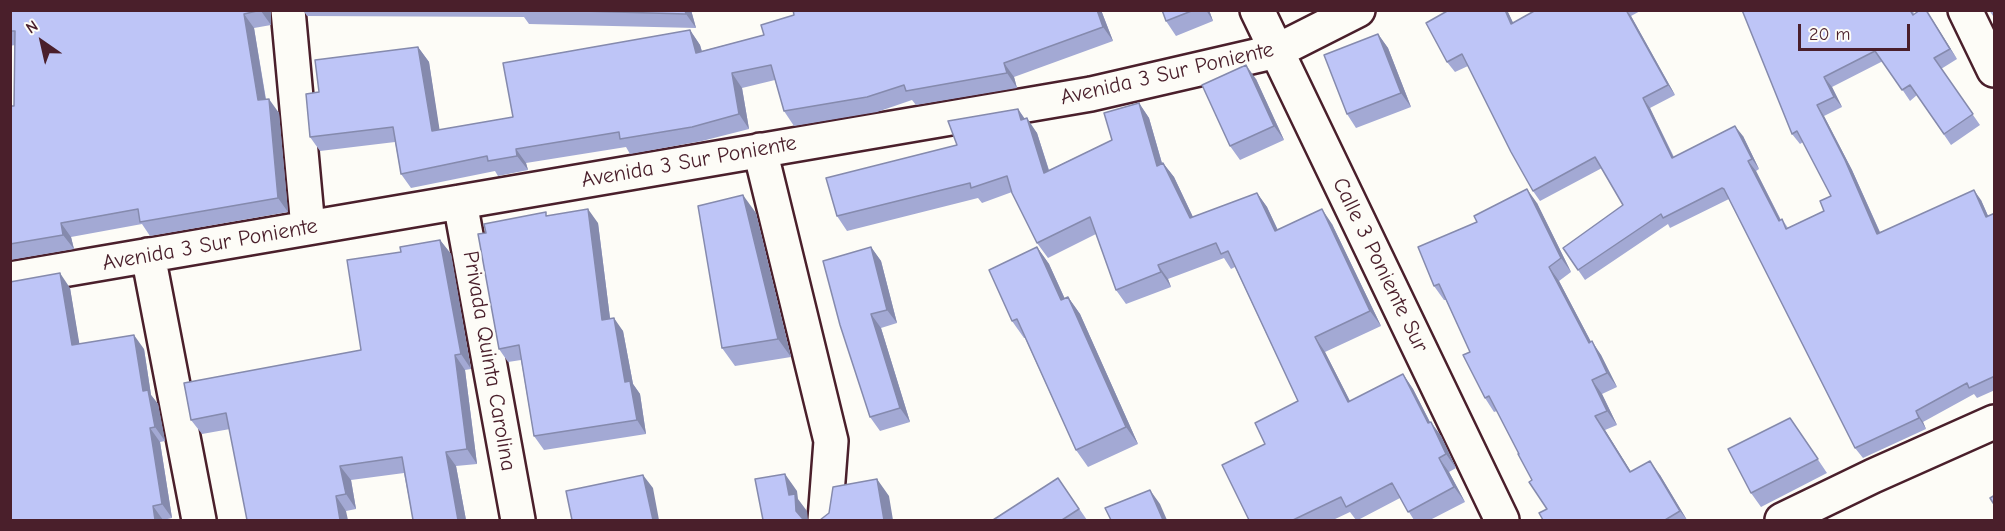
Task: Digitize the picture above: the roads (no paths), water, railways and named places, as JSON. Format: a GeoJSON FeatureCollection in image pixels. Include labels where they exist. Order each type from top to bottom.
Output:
{"type":"FeatureCollection","features":[{"type":"Feature","properties":{"kind":"street"},"geometry":{"type":"LineString","coordinates":[[288,10],[308,228]]}},
{"type":"Feature","properties":{"kind":"street","name":"Calle 3 Poniente Sur"},"geometry":{"type":"LineString","coordinates":[[1257,10],[1502,520]]}},
{"type":"Feature","properties":{"kind":"street","name":"Avenida 3 Sur Poniente"},"geometry":{"type":"LineString","coordinates":[[10,279],[1091,94],[1277,51],[1358,10]]}},
{"type":"Feature","properties":{"kind":"street"},"geometry":{"type":"LineString","coordinates":[[1965,10],[1995,70]]}},
{"type":"Feature","properties":{"kind":"street"},"geometry":{"type":"LineString","coordinates":[[760,150],[831,441],[825,520]]}},
{"type":"Feature","properties":{"kind":"street","name":"Privada Quinta Carolina"},"geometry":{"type":"LineString","coordinates":[[460,202],[518,520]]}},
{"type":"Feature","properties":{"kind":"street"},"geometry":{"type":"LineString","coordinates":[[148,255],[199,520]]}},
{"type":"Feature","properties":{"kind":"street"},"geometry":{"type":"LineString","coordinates":[[1782,520],[1995,422]]}}]}
